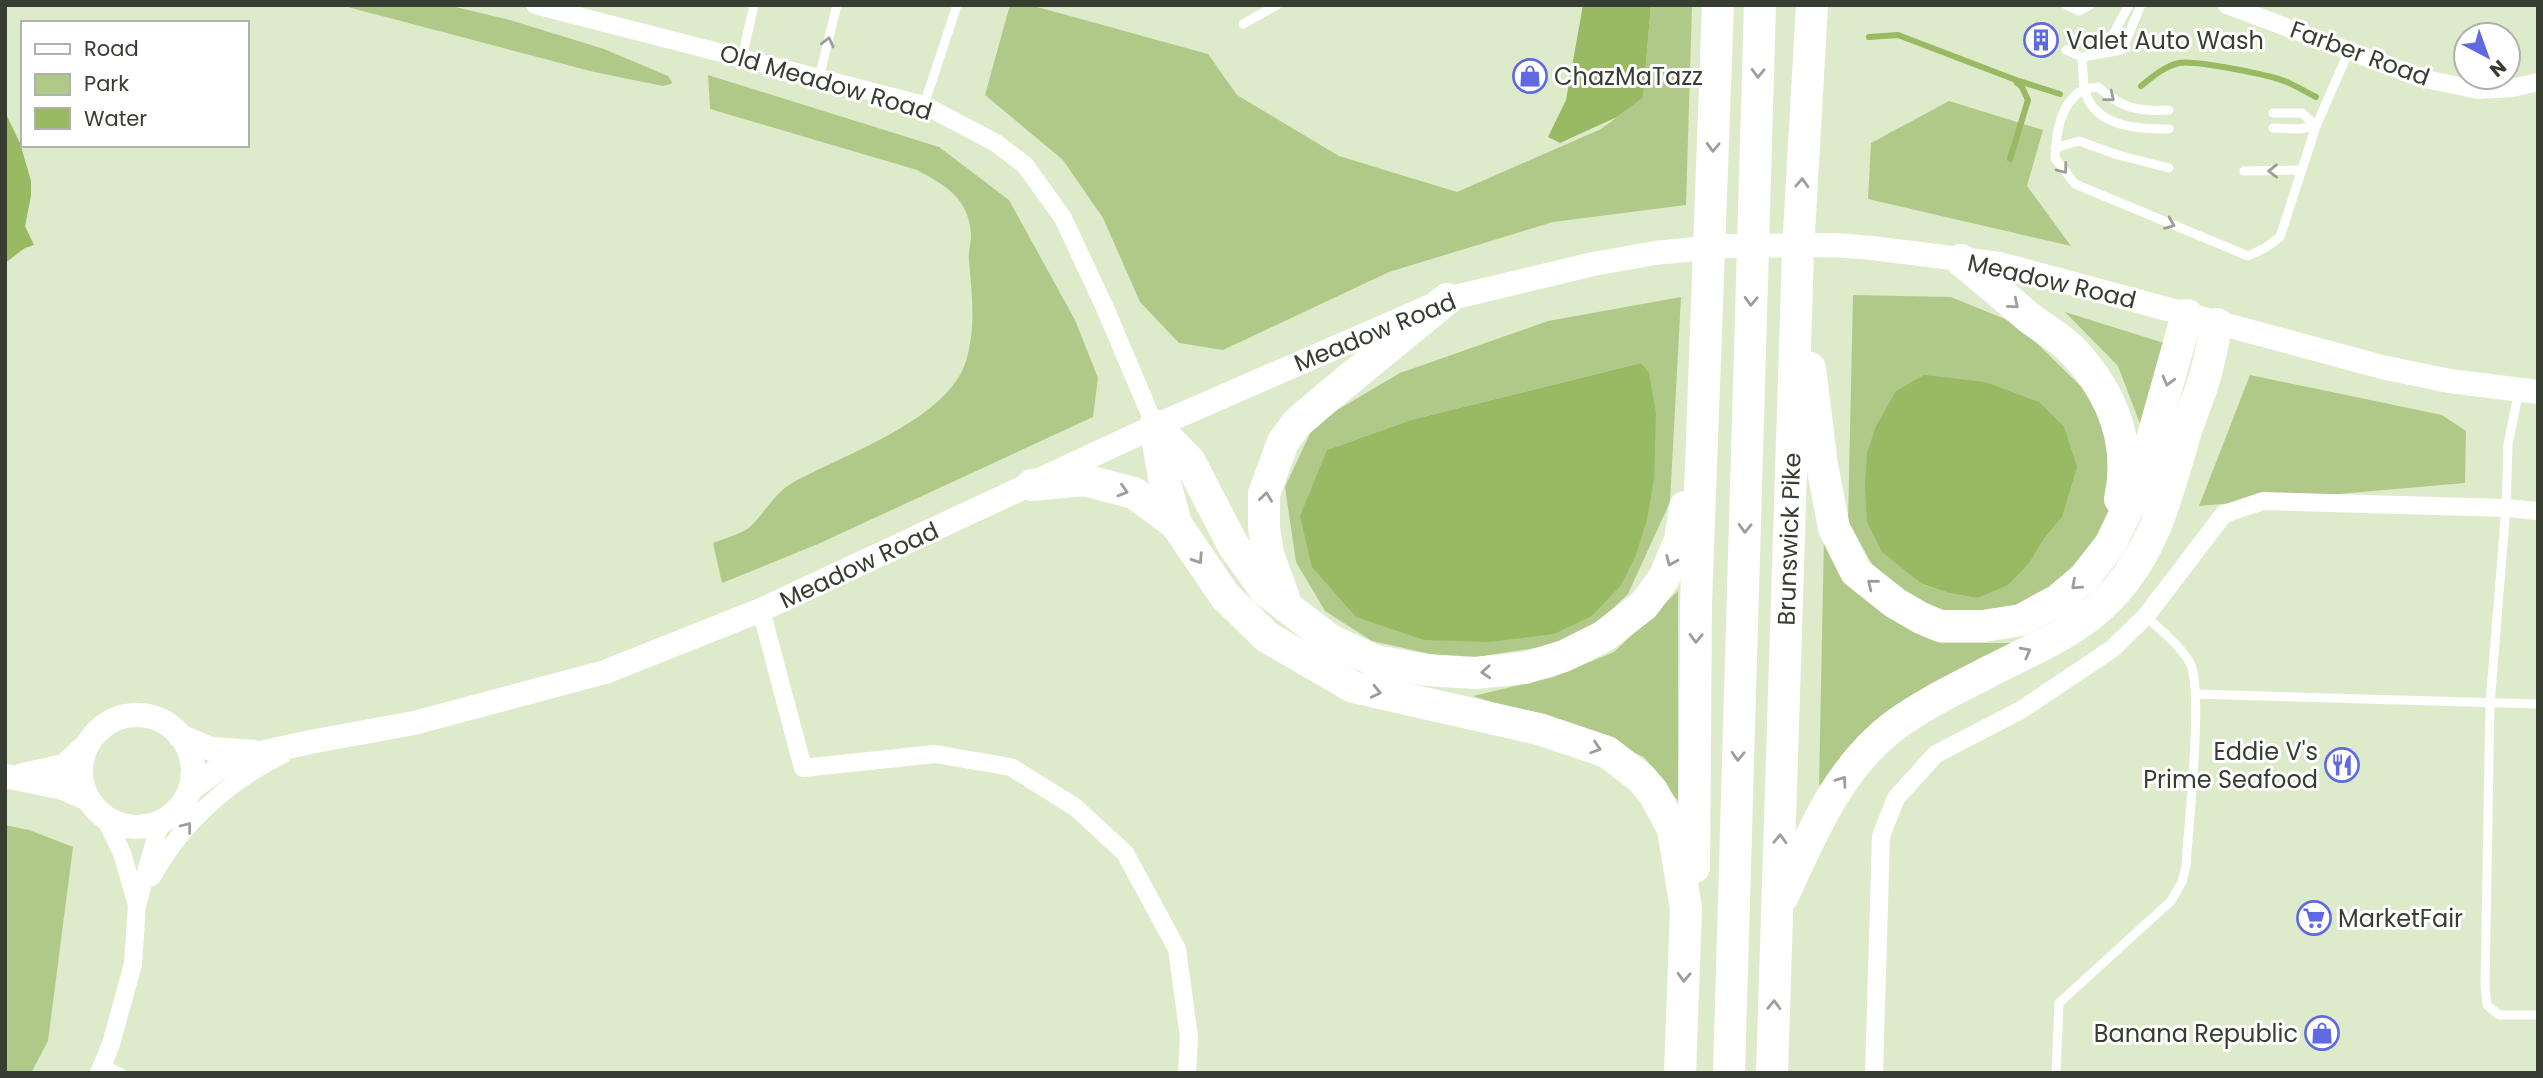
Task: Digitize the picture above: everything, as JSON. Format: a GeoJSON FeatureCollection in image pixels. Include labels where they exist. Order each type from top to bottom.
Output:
{"type":"FeatureCollection","features":[{"type":"Feature","properties":{"kind":"highway"},"geometry":{"type":"LineString","coordinates":[[1686,909],[1693,892],[1696,602],[1718,5]]}},
{"type":"Feature","properties":{"kind":"highway","name":"Brunswick Pike"},"geometry":{"type":"LineString","coordinates":[[1729,1073],[1760,5]]}},
{"type":"Feature","properties":{"kind":"highway","name":"Brunswick Pike"},"geometry":{"type":"LineString","coordinates":[[1772,1073],[1798,251],[1812,5]]}},
{"type":"Feature","properties":{"kind":"highway"},"geometry":{"type":"LineString","coordinates":[[1798,251],[1824,478],[1833,528],[1856,572],[1895,603],[1940,626],[1983,626],[2021,620],[2058,600],[2084,578],[2110,545],[2140,482],[2187,315]]}},
{"type":"Feature","properties":{"kind":"highway"},"geometry":{"type":"LineString","coordinates":[[1961,260],[2073,350],[2101,386],[2117,418],[2124,451],[2123,482],[2110,545]]}},
{"type":"Feature","properties":{"kind":"highway"},"geometry":{"type":"LineString","coordinates":[[1289,610],[1268,554],[1264,528],[1264,494],[1283,442],[1297,423],[1447,299]]}},
{"type":"Feature","properties":{"kind":"highway"},"geometry":{"type":"LineString","coordinates":[[1778,907],[1827,802],[1847,772],[1871,746],[1895,725],[1921,708],[2079,624],[2104,604],[2144,553],[2165,506],[2183,439],[2205,376],[2217,324]]}},
{"type":"Feature","properties":{"kind":"highway"},"geometry":{"type":"LineString","coordinates":[[1155,426],[1191,462],[1211,507],[1233,545],[1265,590],[1289,610],[1330,640],[1376,661],[1426,670],[1475,673],[1525,668],[1564,656],[1604,636],[1644,605],[1664,578],[1680,540],[1704,398]]}},
{"type":"Feature","properties":{"kind":"highway"},"geometry":{"type":"LineString","coordinates":[[1155,426],[1165,483],[1176,524],[1225,596],[1267,638],[1353,687],[1539,729],[1608,752],[1641,778],[1662,807],[1673,829],[1686,909],[1680,1073]]}},
{"type":"Feature","properties":{"kind":"highway"},"geometry":{"type":"LineString","coordinates":[[1032,485],[1084,480],[1121,490],[1134,494],[1176,524]]}},
{"type":"Feature","properties":{"kind":"street","name":"Farber Road"},"geometry":{"type":"LineString","coordinates":[[2227,5],[2254,10],[2349,51],[2421,78],[2479,90],[2512,88],[2538,82]]}},
{"type":"Feature","properties":{"kind":"street","name":"Old Meadow Road"},"geometry":{"type":"LineString","coordinates":[[543,6],[924,105],[996,143],[1025,165],[1063,218],[1155,426]]}},
{"type":"Feature","properties":{"kind":"street","name":"Meadow Road"},"geometry":{"type":"LineString","coordinates":[[169,817],[181,805],[190,789],[220,768],[265,752],[310,741],[414,723],[605,672],[761,610],[1155,426],[1447,299],[1593,264],[1655,253],[1771,245],[1872,248],[2000,264],[2382,367],[2449,381],[2528,391]]}},
{"type":"Feature","properties":{"kind":"street"},"geometry":{"type":"LineString","coordinates":[[1874,1073],[1881,836],[1896,798],[1936,754],[2021,710],[2112,649],[2146,616],[2224,514],[2263,501],[2538,511]]}},
{"type":"Feature","properties":{"kind":"street"},"geometry":{"type":"LineString","coordinates":[[761,610],[803,768],[935,754],[1011,767],[1075,807],[1125,853],[1177,949],[1189,1037],[1187,1073]]}},
{"type":"Feature","properties":{"kind":"street","name":"Meadow Road"},"geometry":{"type":"LineString","coordinates":[[10,776],[64,766],[100,729],[127,716],[157,719],[180,736],[211,749],[265,752]]}},
{"type":"Feature","properties":{"kind":"street"},"geometry":{"type":"LineString","coordinates":[[180,736],[189,752],[193,770],[190,789]]}},
{"type":"Feature","properties":{"kind":"street"},"geometry":{"type":"LineString","coordinates":[[137,905],[159,865],[192,820],[236,780],[310,741]]}},
{"type":"Feature","properties":{"kind":"street"},"geometry":{"type":"LineString","coordinates":[[88,744],[81,762],[81,781],[88,799]]}},
{"type":"Feature","properties":{"kind":"street","name":"Meadow Road"},"geometry":{"type":"LineString","coordinates":[[10,776],[63,788],[88,799],[105,818]]}},
{"type":"Feature","properties":{"kind":"street"},"geometry":{"type":"LineString","coordinates":[[101,1068],[111,1044],[133,964],[137,905],[158,830],[169,817]]}},
{"type":"Feature","properties":{"kind":"street"},"geometry":{"type":"LineString","coordinates":[[105,818],[120,825],[137,827],[154,825],[169,817]]}},
{"type":"Feature","properties":{"kind":"street"},"geometry":{"type":"LineString","coordinates":[[105,818],[122,853],[137,905]]}},
{"type":"Feature","properties":{"kind":"lane"},"geometry":{"type":"LineString","coordinates":[[742,58],[754,5]]}},
{"type":"Feature","properties":{"kind":"lane"},"geometry":{"type":"LineString","coordinates":[[819,78],[837,5]]}},
{"type":"Feature","properties":{"kind":"lane"},"geometry":{"type":"LineString","coordinates":[[924,105],[957,5]]}},
{"type":"Feature","properties":{"kind":"lane"},"geometry":{"type":"LineString","coordinates":[[1243,24],[1277,5]]}},
{"type":"Feature","properties":{"kind":"lane"},"geometry":{"type":"LineString","coordinates":[[2066,5],[2079,11],[2090,5]]}},
{"type":"Feature","properties":{"kind":"lane"},"geometry":{"type":"LineString","coordinates":[[2103,53],[2129,5]]}},
{"type":"Feature","properties":{"kind":"lane"},"geometry":{"type":"LineString","coordinates":[[2066,50],[2082,57],[2122,50],[2141,5]]}},
{"type":"Feature","properties":{"kind":"lane"},"geometry":{"type":"LineString","coordinates":[[2169,110],[2151,111],[2118,104],[2098,87],[2084,89],[2072,96],[2056,130],[2054,158],[2074,184],[2248,256],[2280,237],[2316,126],[2349,51]]}},
{"type":"Feature","properties":{"kind":"lane"},"geometry":{"type":"LineString","coordinates":[[2082,57],[2088,104],[2108,120],[2140,129],[2169,129]]}},
{"type":"Feature","properties":{"kind":"lane"},"geometry":{"type":"LineString","coordinates":[[2273,113],[2302,113],[2316,126]]}},
{"type":"Feature","properties":{"kind":"lane"},"geometry":{"type":"LineString","coordinates":[[2273,128],[2299,130],[2316,126]]}},
{"type":"Feature","properties":{"kind":"lane"},"geometry":{"type":"LineString","coordinates":[[2055,148],[2079,141],[2118,155],[2169,168]]}},
{"type":"Feature","properties":{"kind":"lane"},"geometry":{"type":"LineString","coordinates":[[2244,171],[2301,170]]}},
{"type":"Feature","properties":{"kind":"lane"},"geometry":{"type":"LineString","coordinates":[[2528,391],[2508,444],[2506,508],[2490,704],[2485,985],[2487,1005],[2499,1015],[2538,1015]]}},
{"type":"Feature","properties":{"kind":"lane"},"geometry":{"type":"LineString","coordinates":[[2056,1073],[2059,1003],[2171,901],[2182,882],[2186,866],[2196,694],[2191,665],[2175,644],[2146,616]]}},
{"type":"Feature","properties":{"kind":"lane"},"geometry":{"type":"LineString","coordinates":[[2196,694],[2538,704]]}},
{"type":"Feature","properties":{"kind":"lane"},"geometry":{"type":"LineString","coordinates":[[101,1068],[122,1073]]}},
{"type":"Feature","properties":{"kind":"green space"},"geometry":{"type":"Polygon","coordinates":[[[340,5],[447,5],[510,20],[604,49],[668,76],[672,82],[663,86],[594,72],[340,5]]]}},
{"type":"Feature","properties":{"kind":"green space"},"geometry":{"type":"Polygon","coordinates":[[[1010,5],[1030,5],[1208,54],[1237,95],[1339,156],[1457,192],[1601,129],[1643,98],[1651,5],[1692,5],[1686,205],[1553,222],[1389,272],[1223,350],[1179,343],[1140,302],[1103,218],[1063,160],[985,95],[1010,5]]]}},
{"type":"Feature","properties":{"kind":"green space"},"geometry":{"type":"Polygon","coordinates":[[[708,75],[939,147],[1009,200],[1075,320],[1098,378],[1093,417],[818,544],[722,583],[713,543],[748,528],[780,492],[792,483],[891,434],[916,418],[938,401],[955,382],[966,361],[971,336],[971,235],[966,211],[961,202],[946,188],[917,170],[710,109],[708,75]]]}},
{"type":"Feature","properties":{"kind":"green space"},"geometry":{"type":"Polygon","coordinates":[[[1949,101],[2043,130],[2027,186],[2071,246],[1868,199],[1871,143],[1949,101]]]}},
{"type":"Feature","properties":{"kind":"green space"},"geometry":{"type":"Polygon","coordinates":[[[1853,295],[1951,297],[2017,324],[2095,400],[2116,457],[2106,536],[2067,585],[2009,614],[1947,618],[1883,584],[1848,521],[1853,295]],[[2062,517],[1921,584],[1977,598],[2030,562],[2062,517]]]}},
{"type":"Feature","properties":{"kind":"green space"},"geometry":{"type":"Polygon","coordinates":[[[1681,297],[1670,502],[1628,594],[1579,641],[1458,660],[1372,641],[1325,611],[1296,562],[1285,487],[1315,423],[1400,373],[1548,321],[1681,297]],[[1641,363],[1411,420],[1327,450],[1641,363]]]}},
{"type":"Feature","properties":{"kind":"green space"},"geometry":{"type":"Polygon","coordinates":[[[2065,312],[2164,343],[2142,429],[2118,366],[2065,312]]]}},
{"type":"Feature","properties":{"kind":"green space"},"geometry":{"type":"Polygon","coordinates":[[[2250,375],[2442,415],[2466,431],[2465,483],[2199,506],[2250,375]]]}},
{"type":"Feature","properties":{"kind":"green space"},"geometry":{"type":"Polygon","coordinates":[[[1824,536],[1881,612],[1940,643],[2019,643],[1886,720],[1819,786],[1824,536]]]}},
{"type":"Feature","properties":{"kind":"green space"},"geometry":{"type":"Polygon","coordinates":[[[1678,591],[1678,801],[1644,757],[1570,727],[1473,696],[1554,677],[1614,652],[1678,591]]]}},
{"type":"Feature","properties":{"kind":"green space"},"geometry":{"type":"Polygon","coordinates":[[[5,825],[29,830],[73,847],[48,1041],[31,1073],[5,1073],[5,825]]]}},
{"type":"Feature","properties":{"kind":"water"},"geometry":{"type":"Polygon","coordinates":[[[1583,5],[1651,5],[1643,98],[1617,117],[1560,143],[1548,137],[1566,100],[1583,5]]]}},
{"type":"Feature","properties":{"kind":"water"},"geometry":{"type":"Polygon","coordinates":[[[5,112],[20,143],[31,181],[25,226],[34,245],[25,248],[5,263],[5,112]]]}},
{"type":"Feature","properties":{"kind":"water"},"geometry":{"type":"Polygon","coordinates":[[[1641,363],[1649,373],[1656,413],[1654,479],[1647,520],[1635,557],[1621,585],[1592,616],[1554,634],[1489,642],[1424,640],[1356,617],[1312,567],[1300,516],[1327,450],[1411,420],[1641,363]]]}},
{"type":"Feature","properties":{"kind":"water"},"geometry":{"type":"Polygon","coordinates":[[[1924,375],[1985,382],[2039,402],[2064,427],[2077,467],[2062,517],[2030,562],[2008,585],[1977,598],[1922,584],[1882,552],[1867,522],[1867,453],[1876,426],[1896,391],[1924,375]]]}},
{"type":"Feature","properties":{"kind":"waterway"},"geometry":{"type":"LineString","coordinates":[[1869,37],[1898,35],[2060,94]]}},
{"type":"Feature","properties":{"kind":"waterway"},"geometry":{"type":"LineString","coordinates":[[2141,86],[2169,67],[2188,63],[2278,79],[2316,97]]}},
{"type":"Feature","properties":{"kind":"waterway"},"geometry":{"type":"LineString","coordinates":[[2010,159],[2028,100],[2017,83]]}},
{"type":"Feature","properties":{"kind":"place","name":"Valet Auto Wash"},"geometry":{"type":"Point","coordinates":[2041,40]}},
{"type":"Feature","properties":{"kind":"place","name":"ChazMaTazz"},"geometry":{"type":"Point","coordinates":[1530,76]}},
{"type":"Feature","properties":{"kind":"place","name":"Eddie V's Prime Seafood"},"geometry":{"type":"Point","coordinates":[2342,765]}},
{"type":"Feature","properties":{"kind":"place","name":"MarketFair"},"geometry":{"type":"Point","coordinates":[2314,918]}},
{"type":"Feature","properties":{"kind":"place","name":"Banana Republic"},"geometry":{"type":"Point","coordinates":[2322,1033]}}]}
